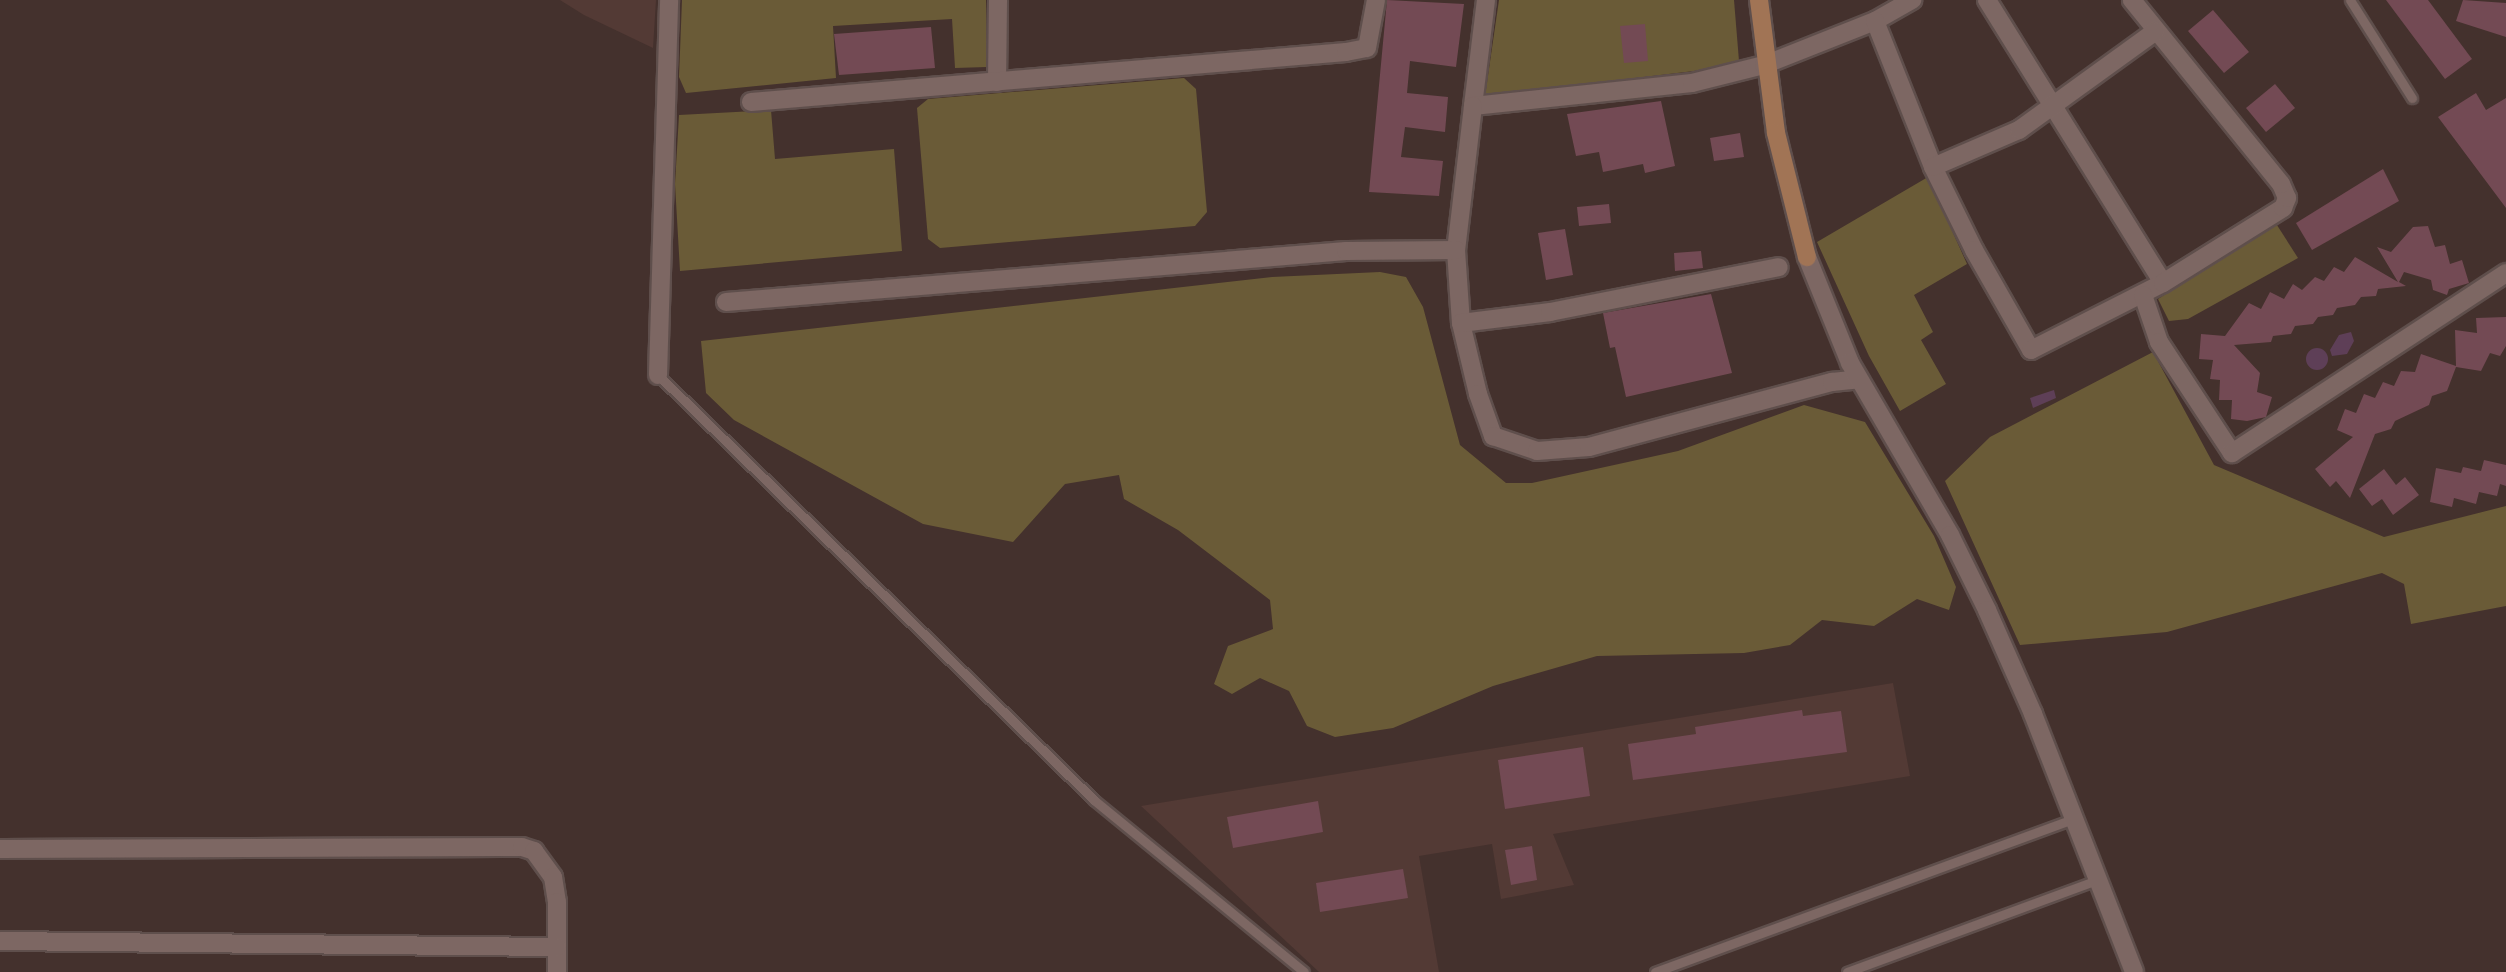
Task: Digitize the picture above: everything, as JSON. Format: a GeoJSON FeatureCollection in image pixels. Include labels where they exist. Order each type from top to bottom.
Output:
{"type":"FeatureCollection","features":[{"type":"Feature","properties":{"kind":"street"},"geometry":{"type":"LineString","coordinates":[[658,375],[669,0]]}},
{"type":"Feature","properties":{"kind":"street"},"geometry":{"type":"LineString","coordinates":[[997,82],[998,0]]}},
{"type":"Feature","properties":{"kind":"street"},"geometry":{"type":"LineString","coordinates":[[751,102],[1367,48],[1376,0]]}},
{"type":"Feature","properties":{"kind":"street"},"geometry":{"type":"LineString","coordinates":[[1486,0],[1455,250],[1461,323],[1478,394],[1493,436],[1536,452],[1588,447],[1832,382],[1859,380]]}},
{"type":"Feature","properties":{"kind":"street"},"geometry":{"type":"LineString","coordinates":[[1759,0],[1764,65],[1776,133],[1807,257],[1859,380],[1950,535],[1987,610],[2033,714],[2134,972]]}},
{"type":"Feature","properties":{"kind":"street"},"geometry":{"type":"LineString","coordinates":[[1473,106],[1692,83],[1764,65],[1875,21],[1912,0]]}},
{"type":"Feature","properties":{"kind":"street"},"geometry":{"type":"LineString","coordinates":[[1987,0],[2163,283]]}},
{"type":"Feature","properties":{"kind":"street"},"geometry":{"type":"LineString","coordinates":[[1875,21],[1933,167],[1974,250],[2031,350],[2143,295],[2283,208],[2287,198],[2281,184],[2132,0]]}},
{"type":"Feature","properties":{"kind":"street"},"geometry":{"type":"LineString","coordinates":[[1933,167],[2019,130],[2054,107],[2156,31]]}},
{"type":"Feature","properties":{"kind":"street"},"geometry":{"type":"LineString","coordinates":[[726,302],[1346,250],[1455,250]]}},
{"type":"Feature","properties":{"kind":"street"},"geometry":{"type":"LineString","coordinates":[[1461,323],[1550,312],[1779,267]]}},
{"type":"Feature","properties":{"kind":"street"},"geometry":{"type":"LineString","coordinates":[[2143,295],[2159,342],[2232,453],[2506,273]]}},
{"type":"Feature","properties":{"kind":"street"},"geometry":{"type":"LineString","coordinates":[[0,849],[522,847],[534,851],[552,877],[558,902],[557,972]]}},
{"type":"Feature","properties":{"kind":"street"},"geometry":{"type":"LineString","coordinates":[[0,941],[557,946]]}},
{"type":"Feature","properties":{"kind":"lane"},"geometry":{"type":"LineString","coordinates":[[2350,0],[2412,98]]}},
{"type":"Feature","properties":{"kind":"lane"},"geometry":{"type":"LineString","coordinates":[[658,375],[1094,800],[1305,972]]}},
{"type":"Feature","properties":{"kind":"lane"},"geometry":{"type":"LineString","coordinates":[[1655,972],[2073,819]]}},
{"type":"Feature","properties":{"kind":"lane"},"geometry":{"type":"LineString","coordinates":[[1847,972],[2097,880]]}},
{"type":"Feature","properties":{"kind":"shaded area"},"geometry":{"type":"Polygon","coordinates":[[[560,0],[656,0],[653,48],[584,15],[560,0]]]}},
{"type":"Feature","properties":{"kind":"shaded area"},"geometry":{"type":"Polygon","coordinates":[[[682,0],[986,0],[987,67],[955,68],[952,19],[833,26],[836,78],[686,93],[679,77],[682,0]]]}},
{"type":"Feature","properties":{"kind":"shaded area"},"geometry":{"type":"Polygon","coordinates":[[[1499,0],[1734,0],[1739,61],[1694,71],[1485,96],[1499,0]]]}},
{"type":"Feature","properties":{"kind":"shaded area"},"geometry":{"type":"Polygon","coordinates":[[[1184,78],[1196,89],[1207,212],[1195,226],[940,248],[928,239],[917,108],[928,99],[1184,78]]]}},
{"type":"Feature","properties":{"kind":"shaded area"},"geometry":{"type":"Polygon","coordinates":[[[771,110],[775,159],[894,149],[902,251],[680,271],[675,184],[679,115],[771,110]]]}},
{"type":"Feature","properties":{"kind":"shaded area"},"geometry":{"type":"Polygon","coordinates":[[[1928,177],[1967,264],[1914,295],[1933,332],[1921,340],[1946,384],[1900,411],[1869,356],[1817,242],[1928,177]]]}},
{"type":"Feature","properties":{"kind":"shaded area"},"geometry":{"type":"Polygon","coordinates":[[[2275,222],[2298,258],[2188,319],[2169,321],[2158,299],[2275,222]]]}},
{"type":"Feature","properties":{"kind":"shaded area"},"geometry":{"type":"Polygon","coordinates":[[[1380,272],[1406,277],[1423,307],[1460,445],[1506,483],[1532,483],[1678,451],[1804,405],[1865,422],[1934,536],[1956,587],[1949,610],[1917,599],[1874,626],[1822,620],[1790,645],[1744,653],[1597,656],[1493,686],[1393,728],[1335,737],[1307,726],[1289,691],[1260,678],[1232,694],[1214,684],[1228,646],[1273,629],[1270,600],[1178,530],[1124,499],[1119,475],[1065,484],[1013,542],[923,524],[734,420],[706,393],[701,341],[1272,277],[1380,272]]]}},
{"type":"Feature","properties":{"kind":"shaded area"},"geometry":{"type":"Polygon","coordinates":[[[2351,332],[2354,341],[2347,354],[2332,356],[2330,350],[2339,335],[2351,332]]]}},
{"type":"Feature","properties":{"kind":"shaded area"},"geometry":{"type":"Polygon","coordinates":[[[2317,348],[2327,355],[2328,359],[2321,369],[2317,370],[2307,363],[2306,359],[2313,349],[2317,348]]]}},
{"type":"Feature","properties":{"kind":"shaded area"},"geometry":{"type":"Polygon","coordinates":[[[2153,352],[2214,465],[2384,537],[2506,506],[2506,606],[2411,624],[2404,584],[2382,573],[2167,632],[2020,645],[1945,481],[1990,437],[2153,352]]]}},
{"type":"Feature","properties":{"kind":"shaded area"},"geometry":{"type":"Polygon","coordinates":[[[2054,390],[2056,398],[2033,408],[2030,398],[2054,390]]]}},
{"type":"Feature","properties":{"kind":"shaded area"},"geometry":{"type":"Polygon","coordinates":[[[1893,683],[1910,776],[1553,834],[1574,885],[1501,899],[1492,844],[1419,856],[1439,972],[1319,972],[1141,806],[1893,683]]]}},
{"type":"Feature","properties":{"kind":"building"},"geometry":{"type":"Polygon","coordinates":[[[1387,0],[1464,4],[1456,67],[1410,61],[1407,93],[1448,97],[1445,132],[1405,127],[1401,157],[1443,161],[1439,196],[1369,192],[1387,0]]]}},
{"type":"Feature","properties":{"kind":"building"},"geometry":{"type":"Polygon","coordinates":[[[2386,0],[2428,0],[2472,59],[2445,79],[2386,0]]]}},
{"type":"Feature","properties":{"kind":"building"},"geometry":{"type":"Polygon","coordinates":[[[2463,0],[2506,3],[2506,37],[2456,21],[2463,0]]]}},
{"type":"Feature","properties":{"kind":"building"},"geometry":{"type":"Polygon","coordinates":[[[2213,10],[2249,52],[2224,73],[2188,31],[2213,10]]]}},
{"type":"Feature","properties":{"kind":"building"},"geometry":{"type":"Polygon","coordinates":[[[1645,24],[1648,61],[1624,63],[1620,26],[1645,24]]]}},
{"type":"Feature","properties":{"kind":"building"},"geometry":{"type":"Polygon","coordinates":[[[931,27],[935,68],[839,75],[834,34],[931,27]]]}},
{"type":"Feature","properties":{"kind":"building"},"geometry":{"type":"Polygon","coordinates":[[[2275,84],[2295,108],[2266,132],[2246,108],[2275,84]]]}},
{"type":"Feature","properties":{"kind":"building"},"geometry":{"type":"Polygon","coordinates":[[[2476,93],[2486,110],[2506,98],[2506,208],[2438,117],[2476,93]]]}},
{"type":"Feature","properties":{"kind":"building"},"geometry":{"type":"Polygon","coordinates":[[[1661,101],[1675,166],[1645,173],[1643,164],[1603,172],[1599,152],[1576,156],[1567,114],[1661,101]]]}},
{"type":"Feature","properties":{"kind":"building"},"geometry":{"type":"Polygon","coordinates":[[[1740,133],[1744,157],[1714,161],[1710,138],[1740,133]]]}},
{"type":"Feature","properties":{"kind":"building"},"geometry":{"type":"Polygon","coordinates":[[[2383,169],[2399,201],[2312,250],[2296,223],[2383,169]]]}},
{"type":"Feature","properties":{"kind":"building"},"geometry":{"type":"Polygon","coordinates":[[[1609,204],[1611,223],[1579,226],[1577,207],[1609,204]]]}},
{"type":"Feature","properties":{"kind":"building"},"geometry":{"type":"Polygon","coordinates":[[[2428,226],[2435,247],[2445,245],[2450,264],[2462,260],[2469,283],[2449,289],[2447,295],[2433,290],[2431,280],[2404,272],[2399,282],[2406,286],[2378,289],[2376,296],[2361,297],[2355,305],[2337,308],[2333,315],[2318,317],[2313,324],[2295,326],[2291,334],[2273,336],[2271,342],[2234,345],[2260,373],[2257,392],[2272,397],[2266,417],[2247,421],[2231,419],[2232,400],[2219,400],[2220,380],[2210,379],[2213,360],[2199,359],[2201,334],[2225,336],[2249,303],[2261,309],[2270,292],[2284,299],[2293,284],[2302,290],[2315,277],[2324,281],[2334,267],[2344,272],[2355,257],[2398,282],[2377,247],[2391,252],[2413,227],[2428,226]]]}},
{"type":"Feature","properties":{"kind":"building"},"geometry":{"type":"Polygon","coordinates":[[[1565,229],[1573,275],[1546,280],[1538,233],[1565,229]]]}},
{"type":"Feature","properties":{"kind":"building"},"geometry":{"type":"Polygon","coordinates":[[[1701,251],[1703,268],[1675,271],[1674,253],[1701,251]]]}},
{"type":"Feature","properties":{"kind":"building"},"geometry":{"type":"Polygon","coordinates":[[[1711,294],[1732,373],[1626,397],[1615,347],[1610,348],[1603,313],[1711,294]]]}},
{"type":"Feature","properties":{"kind":"building"},"geometry":{"type":"Polygon","coordinates":[[[2506,317],[2506,346],[2500,356],[2490,353],[2481,371],[2456,367],[2447,391],[2432,396],[2429,405],[2395,421],[2391,429],[2375,434],[2350,498],[2336,481],[2330,487],[2315,469],[2353,437],[2337,430],[2345,409],[2356,413],[2364,394],[2375,398],[2383,382],[2394,386],[2401,371],[2415,372],[2421,354],[2456,366],[2455,330],[2477,333],[2476,318],[2506,317]]]}},
{"type":"Feature","properties":{"kind":"building"},"geometry":{"type":"Polygon","coordinates":[[[2484,460],[2506,465],[2506,486],[2500,484],[2497,496],[2479,492],[2476,504],[2454,498],[2452,507],[2430,502],[2436,468],[2461,473],[2463,467],[2481,471],[2484,460]]]}},
{"type":"Feature","properties":{"kind":"building"},"geometry":{"type":"Polygon","coordinates":[[[2384,469],[2396,485],[2405,477],[2419,495],[2393,515],[2382,499],[2372,506],[2359,489],[2384,469]]]}},
{"type":"Feature","properties":{"kind":"building"},"geometry":{"type":"Polygon","coordinates":[[[1802,710],[1803,716],[1841,711],[1847,752],[1633,780],[1628,744],[1696,734],[1695,727],[1802,710]]]}},
{"type":"Feature","properties":{"kind":"building"},"geometry":{"type":"Polygon","coordinates":[[[1583,747],[1590,796],[1505,809],[1498,760],[1583,747]]]}},
{"type":"Feature","properties":{"kind":"building"},"geometry":{"type":"Polygon","coordinates":[[[1318,801],[1323,832],[1233,848],[1227,817],[1318,801]]]}},
{"type":"Feature","properties":{"kind":"building"},"geometry":{"type":"Polygon","coordinates":[[[1532,846],[1537,880],[1511,885],[1505,850],[1532,846]]]}},
{"type":"Feature","properties":{"kind":"building"},"geometry":{"type":"Polygon","coordinates":[[[1403,869],[1408,898],[1320,912],[1316,883],[1403,869]]]}}]}
